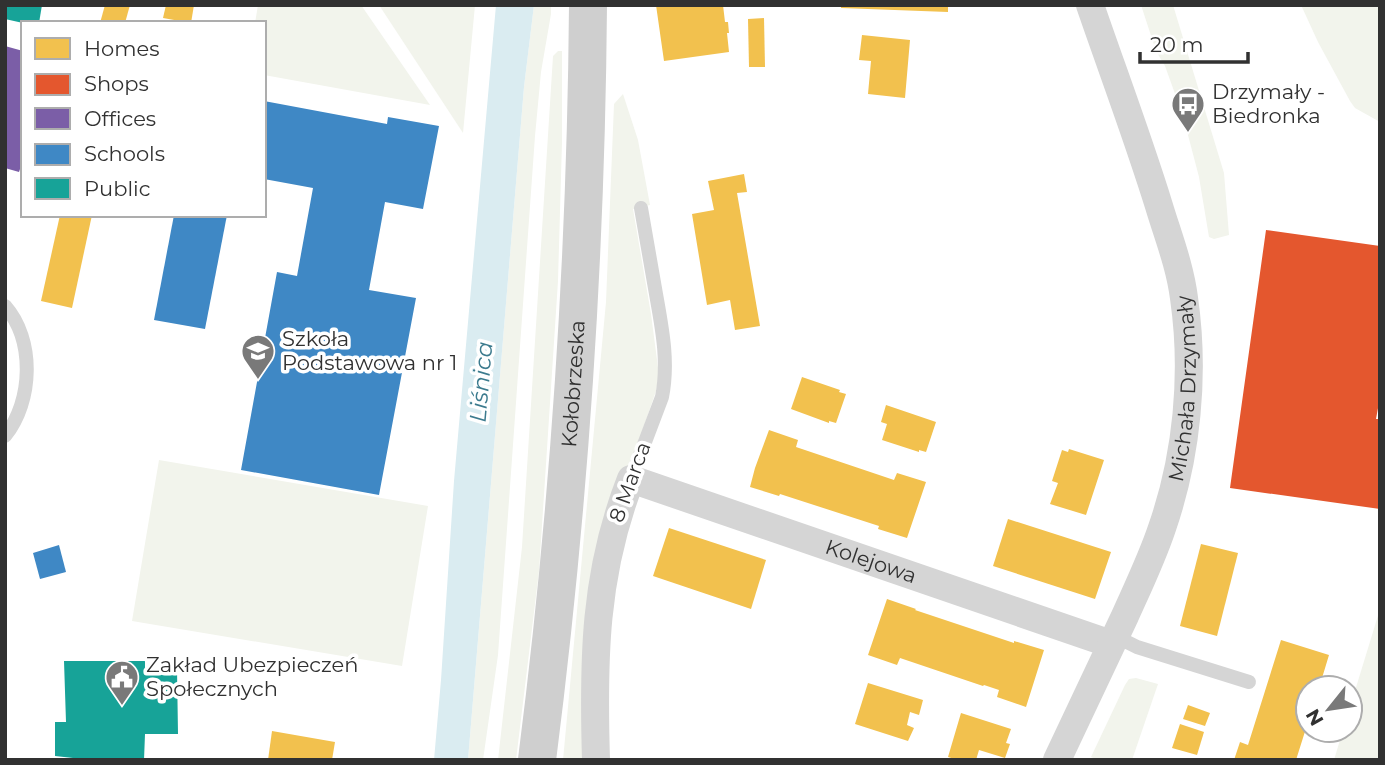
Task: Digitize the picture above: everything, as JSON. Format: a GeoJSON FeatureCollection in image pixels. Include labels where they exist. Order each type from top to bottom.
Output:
{"type":"FeatureCollection","features":[{"type":"Feature","properties":{"kind":"main road","name":"Kołobrzeska"},"geometry":{"type":"LineString","coordinates":[[537,760],[560,564],[577,338],[588,5]]}},
{"type":"Feature","properties":{"kind":"street","name":"Michała Drzymały"},"geometry":{"type":"LineString","coordinates":[[1057,760],[1155,547],[1171,497],[1185,424],[1188,379],[1185,298],[1174,251],[1139,142],[1090,5]]}},
{"type":"Feature","properties":{"kind":"street","name":"Kolejowa"},"geometry":{"type":"LineString","coordinates":[[631,479],[1113,640]]}},
{"type":"Feature","properties":{"kind":"street","name":"8 Marca"},"geometry":{"type":"LineString","coordinates":[[596,760],[594,666],[597,621],[609,547],[631,479]]}},
{"type":"Feature","properties":{"kind":"lane","name":"8 Marca"},"geometry":{"type":"LineString","coordinates":[[631,479],[662,397],[665,368],[663,332],[640,208]]}},
{"type":"Feature","properties":{"kind":"lane"},"geometry":{"type":"LineString","coordinates":[[5,306],[23,338],[27,364],[25,392],[19,413],[5,436]]}},
{"type":"Feature","properties":{"kind":"lane"},"geometry":{"type":"LineString","coordinates":[[1113,640],[1249,682]]}},
{"type":"Feature","properties":{"kind":"shaded area"},"geometry":{"type":"Polygon","coordinates":[[[258,5],[361,5],[430,105],[266,75],[266,21],[255,21],[258,5]]]}},
{"type":"Feature","properties":{"kind":"shaded area"},"geometry":{"type":"Polygon","coordinates":[[[379,5],[475,5],[463,133],[379,5]]]}},
{"type":"Feature","properties":{"kind":"shaded area"},"geometry":{"type":"Polygon","coordinates":[[[534,5],[551,5],[551,14],[541,72],[535,136],[498,655],[483,760],[468,760],[524,87],[534,5]]]}},
{"type":"Feature","properties":{"kind":"shaded area"},"geometry":{"type":"Polygon","coordinates":[[[1141,5],[1173,5],[1224,173],[1229,235],[1214,239],[1209,237],[1199,177],[1183,116],[1165,66],[1156,51],[1141,5]]]}},
{"type":"Feature","properties":{"kind":"shaded area"},"geometry":{"type":"Polygon","coordinates":[[[1301,5],[1380,5],[1380,122],[1355,108],[1350,101],[1301,5]]]}},
{"type":"Feature","properties":{"kind":"shaded area"},"geometry":{"type":"Polygon","coordinates":[[[562,51],[562,142],[558,281],[539,571],[516,760],[498,760],[522,547],[553,56],[562,51]]]}},
{"type":"Feature","properties":{"kind":"shaded area"},"geometry":{"type":"Polygon","coordinates":[[[623,94],[638,140],[650,205],[633,209],[659,375],[632,461],[585,760],[563,760],[606,302],[614,104],[623,94]]]}},
{"type":"Feature","properties":{"kind":"shaded area"},"geometry":{"type":"Polygon","coordinates":[[[159,460],[428,506],[402,666],[132,621],[159,460]]]}},
{"type":"Feature","properties":{"kind":"shaded area"},"geometry":{"type":"Polygon","coordinates":[[[1380,609],[1380,760],[1334,760],[1339,744],[1364,744],[1364,674],[1360,674],[1380,609]]]}},
{"type":"Feature","properties":{"kind":"shaded area"},"geometry":{"type":"Polygon","coordinates":[[[1136,678],[1158,684],[1132,760],[1098,760],[1091,757],[1125,685],[1129,679],[1136,678]]]}},
{"type":"Feature","properties":{"kind":"water","name":"Liśnica"},"geometry":{"type":"Polygon","coordinates":[[[496,5],[534,5],[524,87],[468,760],[434,760],[454,481],[496,5]]]}},
{"type":"Feature","properties":{"kind":"building: Homes"},"geometry":{"type":"Polygon","coordinates":[[[105,5],[130,5],[126,21],[101,21],[105,5]]]}},
{"type":"Feature","properties":{"kind":"building: Homes"},"geometry":{"type":"Polygon","coordinates":[[[166,5],[194,5],[191,21],[163,18],[166,5]]]}},
{"type":"Feature","properties":{"kind":"building: Homes"},"geometry":{"type":"Polygon","coordinates":[[[656,5],[723,5],[725,22],[728,22],[729,52],[664,61],[656,5]]]}},
{"type":"Feature","properties":{"kind":"building: Homes"},"geometry":{"type":"Polygon","coordinates":[[[841,5],[948,5],[948,12],[841,8],[841,5]]]}},
{"type":"Feature","properties":{"kind":"building: Homes"},"geometry":{"type":"Polygon","coordinates":[[[764,18],[765,67],[749,67],[748,19],[764,18]]]}},
{"type":"Feature","properties":{"kind":"building: Homes"},"geometry":{"type":"Polygon","coordinates":[[[862,35],[910,40],[905,98],[868,94],[871,61],[859,60],[862,35]]]}},
{"type":"Feature","properties":{"kind":"building: Homes"},"geometry":{"type":"Polygon","coordinates":[[[744,174],[747,192],[737,193],[760,326],[735,330],[730,300],[707,305],[692,214],[714,210],[708,181],[744,174]]]}},
{"type":"Feature","properties":{"kind":"building: Homes"},"geometry":{"type":"Polygon","coordinates":[[[60,217],[92,217],[72,308],[41,301],[60,217]]]}},
{"type":"Feature","properties":{"kind":"building: Homes"},"geometry":{"type":"Polygon","coordinates":[[[802,377],[846,394],[836,423],[791,409],[802,377]]]}},
{"type":"Feature","properties":{"kind":"building: Homes"},"geometry":{"type":"Polygon","coordinates":[[[886,405],[936,422],[926,452],[882,440],[887,424],[881,422],[886,405]]]}},
{"type":"Feature","properties":{"kind":"building: Homes"},"geometry":{"type":"Polygon","coordinates":[[[769,430],[798,440],[796,447],[894,480],[897,473],[926,482],[907,538],[878,529],[879,526],[750,487],[769,430]]]}},
{"type":"Feature","properties":{"kind":"building: Homes"},"geometry":{"type":"Polygon","coordinates":[[[1069,449],[1104,460],[1086,515],[1050,504],[1058,483],[1052,481],[1062,450],[1068,452],[1069,449]]]}},
{"type":"Feature","properties":{"kind":"building: Homes"},"geometry":{"type":"Polygon","coordinates":[[[1008,519],[1111,552],[1095,599],[993,566],[1008,519]]]}},
{"type":"Feature","properties":{"kind":"building: Homes"},"geometry":{"type":"Polygon","coordinates":[[[669,528],[766,560],[751,609],[653,576],[669,528]]]}},
{"type":"Feature","properties":{"kind":"building: Homes"},"geometry":{"type":"Polygon","coordinates":[[[1201,544],[1238,553],[1217,636],[1180,626],[1201,544]]]}},
{"type":"Feature","properties":{"kind":"building: Homes"},"geometry":{"type":"Polygon","coordinates":[[[887,599],[1014,643],[1044,650],[1026,707],[997,697],[999,690],[984,685],[900,658],[897,665],[868,655],[887,599]]]}},
{"type":"Feature","properties":{"kind":"building: Homes"},"geometry":{"type":"Polygon","coordinates":[[[1281,640],[1329,655],[1323,674],[1294,674],[1294,744],[1301,744],[1296,760],[1234,760],[1240,742],[1248,745],[1281,640]]]}},
{"type":"Feature","properties":{"kind":"building: Homes"},"geometry":{"type":"Polygon","coordinates":[[[868,683],[923,700],[919,715],[910,712],[907,725],[914,728],[908,741],[855,724],[868,683]]]}},
{"type":"Feature","properties":{"kind":"building: Homes"},"geometry":{"type":"Polygon","coordinates":[[[1188,705],[1210,713],[1205,726],[1183,719],[1188,705]]]}},
{"type":"Feature","properties":{"kind":"building: Homes"},"geometry":{"type":"Polygon","coordinates":[[[961,713],[1011,729],[1005,758],[979,750],[976,760],[948,757],[961,713]]]}},
{"type":"Feature","properties":{"kind":"building: Homes"},"geometry":{"type":"Polygon","coordinates":[[[1180,724],[1204,732],[1197,755],[1172,748],[1180,724]]]}},
{"type":"Feature","properties":{"kind":"building: Homes"},"geometry":{"type":"Polygon","coordinates":[[[272,731],[335,742],[332,760],[268,760],[272,731]]]}},
{"type":"Feature","properties":{"kind":"building: Shops"},"geometry":{"type":"Polygon","coordinates":[[[1266,230],[1380,246],[1380,397],[1376,419],[1380,419],[1380,509],[1230,488],[1266,230]]]}},
{"type":"Feature","properties":{"kind":"building: Offices"},"geometry":{"type":"Polygon","coordinates":[[[5,46],[21,50],[21,166],[19,172],[5,168],[5,46]]]}},
{"type":"Feature","properties":{"kind":"building: Schools"},"geometry":{"type":"Polygon","coordinates":[[[266,101],[387,124],[388,117],[439,126],[423,209],[385,202],[369,290],[416,298],[379,495],[241,470],[277,272],[297,276],[313,188],[266,179],[266,101]]]}},
{"type":"Feature","properties":{"kind":"building: Schools"},"geometry":{"type":"Polygon","coordinates":[[[174,217],[227,217],[205,329],[154,320],[174,217]]]}},
{"type":"Feature","properties":{"kind":"building: Schools"},"geometry":{"type":"Polygon","coordinates":[[[59,545],[66,572],[40,579],[33,553],[59,545]]]}},
{"type":"Feature","properties":{"kind":"building: Public"},"geometry":{"type":"Polygon","coordinates":[[[5,5],[42,5],[39,21],[21,23],[5,19],[5,5]]]}},
{"type":"Feature","properties":{"kind":"building: Public","name":"Zakład Ubezpieczeń Społecznych"},"geometry":{"type":"Polygon","coordinates":[[[64,661],[145,661],[145,669],[177,669],[178,734],[145,734],[144,760],[91,760],[55,756],[55,722],[66,722],[64,661]]]}},
{"type":"Feature","properties":{"kind":"place","name":"Drzymały - Biedronka"},"geometry":{"type":"Point","coordinates":[1188,134]}},
{"type":"Feature","properties":{"kind":"place","name":"Szkoła Podstawowa nr 1"},"geometry":{"type":"Point","coordinates":[258,381]}},
{"type":"Feature","properties":{"kind":"place","name":"Zakład Ubezpieczeń Społecznych"},"geometry":{"type":"Point","coordinates":[122,707]}}]}
